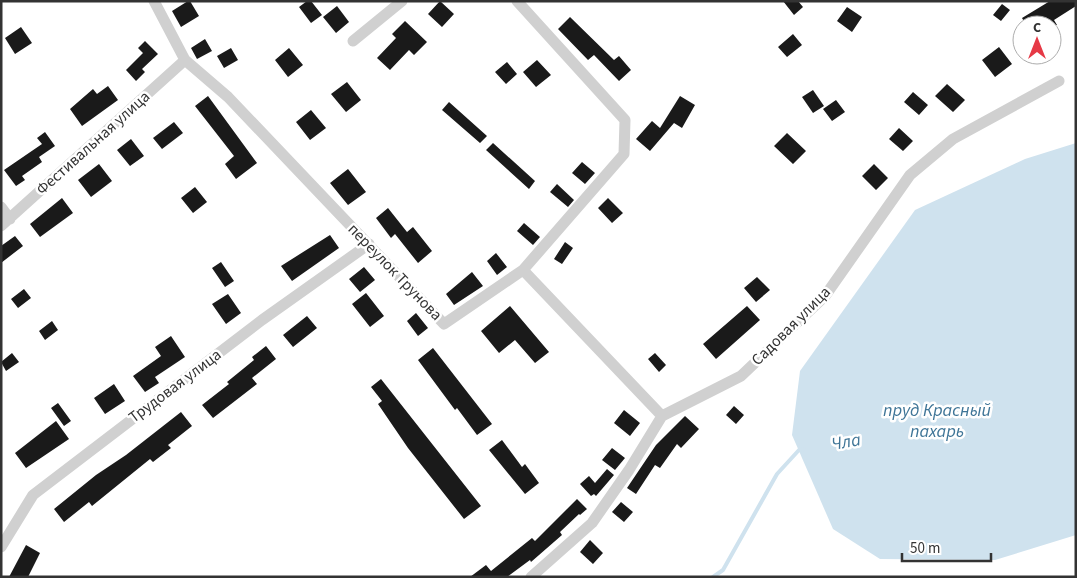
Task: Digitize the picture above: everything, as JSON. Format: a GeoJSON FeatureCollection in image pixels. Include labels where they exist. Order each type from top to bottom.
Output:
{"type":"FeatureCollection","features":[{"type":"Feature","properties":{"kind":"street","name":"переулок Трунова"},"geometry":{"type":"LineString","coordinates":[[154,1],[185,60],[228,97],[444,324],[524,270],[624,154],[625,120],[517,1]]}},
{"type":"Feature","properties":{"kind":"street"},"geometry":{"type":"LineString","coordinates":[[353,41],[402,1]]}},
{"type":"Feature","properties":{"kind":"street","name":"Фестивальная улица"},"geometry":{"type":"LineString","coordinates":[[6,222],[185,60]]}},
{"type":"Feature","properties":{"kind":"street","name":"Садовая улица"},"geometry":{"type":"LineString","coordinates":[[662,416],[741,376],[825,296],[910,175],[942,148],[953,139],[1059,82]]}},
{"type":"Feature","properties":{"kind":"street"},"geometry":{"type":"LineString","coordinates":[[1,207],[6,222]]}},
{"type":"Feature","properties":{"kind":"street","name":"Трудовая улица"},"geometry":{"type":"LineString","coordinates":[[1,547],[34,495],[246,332],[368,244]]}},
{"type":"Feature","properties":{"kind":"street"},"geometry":{"type":"LineString","coordinates":[[524,270],[662,416],[630,470],[592,522],[531,577]]}},
{"type":"Feature","properties":{"kind":"water","name":"пруд Красный пахарь"},"geometry":{"type":"Polygon","coordinates":[[[1076,143],[1076,535],[995,560],[880,559],[833,529],[792,435],[800,371],[915,210],[1025,159],[1076,143]]]}},
{"type":"Feature","properties":{"kind":"building"},"geometry":{"type":"Polygon","coordinates":[[[190,1],[199,16],[181,27],[172,11],[190,1]]]}},
{"type":"Feature","properties":{"kind":"building"},"geometry":{"type":"Polygon","coordinates":[[[307,1],[311,1],[322,15],[311,23],[299,7],[307,1]]]}},
{"type":"Feature","properties":{"kind":"building"},"geometry":{"type":"Polygon","coordinates":[[[440,1],[454,14],[442,27],[428,14],[440,1]]]}},
{"type":"Feature","properties":{"kind":"building"},"geometry":{"type":"Polygon","coordinates":[[[783,1],[798,1],[803,7],[794,15],[783,1]]]}},
{"type":"Feature","properties":{"kind":"building"},"geometry":{"type":"Polygon","coordinates":[[[1050,1],[1076,1],[1076,6],[1062,15],[1027,15],[1050,1]]]}},
{"type":"Feature","properties":{"kind":"building"},"geometry":{"type":"Polygon","coordinates":[[[1002,4],[1010,10],[1001,21],[993,15],[1002,4]]]}},
{"type":"Feature","properties":{"kind":"building"},"geometry":{"type":"Polygon","coordinates":[[[337,6],[349,22],[336,33],[323,17],[337,6]]]}},
{"type":"Feature","properties":{"kind":"building"},"geometry":{"type":"Polygon","coordinates":[[[847,7],[862,17],[852,32],[837,21],[847,7]]]}},
{"type":"Feature","properties":{"kind":"building"},"geometry":{"type":"Polygon","coordinates":[[[570,17],[614,60],[619,56],[631,70],[619,81],[594,55],[588,60],[558,29],[570,17]]]}},
{"type":"Feature","properties":{"kind":"building"},"geometry":{"type":"Polygon","coordinates":[[[405,21],[427,42],[414,55],[409,50],[390,70],[377,58],[396,38],[392,34],[405,21]]]}},
{"type":"Feature","properties":{"kind":"building"},"geometry":{"type":"Polygon","coordinates":[[[21,27],[32,43],[15,54],[5,38],[21,27]]]}},
{"type":"Feature","properties":{"kind":"building"},"geometry":{"type":"Polygon","coordinates":[[[793,34],[802,45],[787,57],[778,47],[793,34]]]}},
{"type":"Feature","properties":{"kind":"building"},"geometry":{"type":"Polygon","coordinates":[[[205,39],[212,51],[197,59],[191,48],[205,39]]]}},
{"type":"Feature","properties":{"kind":"building"},"geometry":{"type":"Polygon","coordinates":[[[145,41],[158,54],[142,69],[145,72],[136,81],[126,70],[143,53],[138,48],[145,41]]]}},
{"type":"Feature","properties":{"kind":"building"},"geometry":{"type":"Polygon","coordinates":[[[999,47],[1012,64],[995,77],[982,60],[999,47]]]}},
{"type":"Feature","properties":{"kind":"building"},"geometry":{"type":"Polygon","coordinates":[[[231,48],[238,60],[224,68],[217,56],[231,48]]]}},
{"type":"Feature","properties":{"kind":"building"},"geometry":{"type":"Polygon","coordinates":[[[289,48],[303,65],[288,77],[275,60],[289,48]]]}},
{"type":"Feature","properties":{"kind":"building"},"geometry":{"type":"Polygon","coordinates":[[[537,60],[551,75],[536,87],[523,72],[537,60]]]}},
{"type":"Feature","properties":{"kind":"building"},"geometry":{"type":"Polygon","coordinates":[[[507,62],[517,74],[506,84],[495,72],[507,62]]]}},
{"type":"Feature","properties":{"kind":"building"},"geometry":{"type":"Polygon","coordinates":[[[347,82],[361,100],[346,112],[331,94],[347,82]]]}},
{"type":"Feature","properties":{"kind":"building"},"geometry":{"type":"Polygon","coordinates":[[[947,84],[965,100],[953,112],[935,96],[947,84]]]}},
{"type":"Feature","properties":{"kind":"building"},"geometry":{"type":"Polygon","coordinates":[[[108,86],[118,100],[82,126],[70,109],[93,89],[97,94],[108,86]]]}},
{"type":"Feature","properties":{"kind":"building"},"geometry":{"type":"Polygon","coordinates":[[[813,90],[824,106],[813,113],[802,97],[813,90]]]}},
{"type":"Feature","properties":{"kind":"building"},"geometry":{"type":"Polygon","coordinates":[[[913,92],[928,105],[919,115],[904,102],[913,92]]]}},
{"type":"Feature","properties":{"kind":"building"},"geometry":{"type":"Polygon","coordinates":[[[208,96],[257,163],[236,179],[225,164],[234,156],[195,106],[208,96]]]}},
{"type":"Feature","properties":{"kind":"building"},"geometry":{"type":"Polygon","coordinates":[[[680,96],[695,105],[682,128],[674,123],[650,151],[636,139],[652,121],[660,128],[680,96]]]}},
{"type":"Feature","properties":{"kind":"building"},"geometry":{"type":"Polygon","coordinates":[[[836,100],[845,112],[832,121],[823,109],[836,100]]]}},
{"type":"Feature","properties":{"kind":"building"},"geometry":{"type":"Polygon","coordinates":[[[449,102],[487,136],[480,143],[442,110],[449,102]]]}},
{"type":"Feature","properties":{"kind":"building"},"geometry":{"type":"Polygon","coordinates":[[[311,110],[326,128],[310,140],[296,122],[311,110]]]}},
{"type":"Feature","properties":{"kind":"building"},"geometry":{"type":"Polygon","coordinates":[[[174,122],[183,133],[162,149],[153,138],[174,122]]]}},
{"type":"Feature","properties":{"kind":"building"},"geometry":{"type":"Polygon","coordinates":[[[899,128],[913,141],[903,151],[889,139],[899,128]]]}},
{"type":"Feature","properties":{"kind":"building"},"geometry":{"type":"Polygon","coordinates":[[[45,132],[55,146],[39,157],[42,162],[22,176],[25,180],[16,186],[4,170],[42,144],[37,138],[45,132]]]}},
{"type":"Feature","properties":{"kind":"building"},"geometry":{"type":"Polygon","coordinates":[[[787,133],[806,151],[793,164],[774,146],[787,133]]]}},
{"type":"Feature","properties":{"kind":"building"},"geometry":{"type":"Polygon","coordinates":[[[131,139],[144,156],[130,166],[117,150],[131,139]]]}},
{"type":"Feature","properties":{"kind":"building"},"geometry":{"type":"Polygon","coordinates":[[[493,143],[535,181],[529,189],[486,150],[493,143]]]}},
{"type":"Feature","properties":{"kind":"building"},"geometry":{"type":"Polygon","coordinates":[[[582,162],[595,173],[585,184],[572,173],[582,162]]]}},
{"type":"Feature","properties":{"kind":"building"},"geometry":{"type":"Polygon","coordinates":[[[99,164],[112,181],[91,197],[78,180],[99,164]]]}},
{"type":"Feature","properties":{"kind":"building"},"geometry":{"type":"Polygon","coordinates":[[[874,164],[888,178],[876,190],[862,176],[874,164]]]}},
{"type":"Feature","properties":{"kind":"building"},"geometry":{"type":"Polygon","coordinates":[[[348,169],[366,192],[348,205],[330,183],[348,169]]]}},
{"type":"Feature","properties":{"kind":"building"},"geometry":{"type":"Polygon","coordinates":[[[557,184],[574,200],[568,207],[550,192],[557,184]]]}},
{"type":"Feature","properties":{"kind":"building"},"geometry":{"type":"Polygon","coordinates":[[[195,187],[207,202],[193,213],[181,198],[195,187]]]}},
{"type":"Feature","properties":{"kind":"building"},"geometry":{"type":"Polygon","coordinates":[[[62,198],[73,213],[40,237],[30,224],[62,198]]]}},
{"type":"Feature","properties":{"kind":"building"},"geometry":{"type":"Polygon","coordinates":[[[608,198],[623,213],[612,223],[598,208],[608,198]]]}},
{"type":"Feature","properties":{"kind":"building"},"geometry":{"type":"Polygon","coordinates":[[[388,208],[407,232],[413,227],[432,251],[418,263],[395,234],[391,238],[376,218],[388,208]]]}},
{"type":"Feature","properties":{"kind":"building"},"geometry":{"type":"Polygon","coordinates":[[[524,223],[540,237],[533,245],[517,231],[524,223]]]}},
{"type":"Feature","properties":{"kind":"building"},"geometry":{"type":"Polygon","coordinates":[[[330,235],[339,248],[292,281],[281,266],[330,235]]]}},
{"type":"Feature","properties":{"kind":"building"},"geometry":{"type":"Polygon","coordinates":[[[15,236],[23,246],[1,263],[1,246],[15,236]]]}},
{"type":"Feature","properties":{"kind":"building"},"geometry":{"type":"Polygon","coordinates":[[[565,242],[573,248],[562,264],[554,259],[565,242]]]}},
{"type":"Feature","properties":{"kind":"building"},"geometry":{"type":"Polygon","coordinates":[[[496,253],[507,267],[497,275],[487,261],[496,253]]]}},
{"type":"Feature","properties":{"kind":"building"},"geometry":{"type":"Polygon","coordinates":[[[221,262],[234,281],[225,287],[212,268],[221,262]]]}},
{"type":"Feature","properties":{"kind":"building"},"geometry":{"type":"Polygon","coordinates":[[[364,267],[375,280],[360,292],[349,279],[364,267]]]}},
{"type":"Feature","properties":{"kind":"building"},"geometry":{"type":"Polygon","coordinates":[[[472,272],[483,286],[454,305],[446,294],[472,272]]]}},
{"type":"Feature","properties":{"kind":"building"},"geometry":{"type":"Polygon","coordinates":[[[757,277],[770,290],[756,302],[744,288],[757,277]]]}},
{"type":"Feature","properties":{"kind":"building"},"geometry":{"type":"Polygon","coordinates":[[[24,289],[31,298],[18,308],[11,299],[24,289]]]}},
{"type":"Feature","properties":{"kind":"building"},"geometry":{"type":"Polygon","coordinates":[[[366,293],[384,316],[370,327],[352,304],[366,293]]]}},
{"type":"Feature","properties":{"kind":"building"},"geometry":{"type":"Polygon","coordinates":[[[228,294],[241,313],[226,324],[212,304],[228,294]]]}},
{"type":"Feature","properties":{"kind":"building"},"geometry":{"type":"Polygon","coordinates":[[[510,306],[549,352],[535,363],[515,340],[499,353],[481,331],[510,306]]]}},
{"type":"Feature","properties":{"kind":"building"},"geometry":{"type":"Polygon","coordinates":[[[747,306],[760,320],[716,359],[703,344],[747,306]]]}},
{"type":"Feature","properties":{"kind":"building"},"geometry":{"type":"Polygon","coordinates":[[[416,313],[428,328],[418,336],[407,321],[416,313]]]}},
{"type":"Feature","properties":{"kind":"building"},"geometry":{"type":"Polygon","coordinates":[[[307,316],[317,328],[293,347],[283,335],[307,316]]]}},
{"type":"Feature","properties":{"kind":"building"},"geometry":{"type":"Polygon","coordinates":[[[52,321],[58,330],[45,340],[39,331],[52,321]]]}},
{"type":"Feature","properties":{"kind":"building"},"geometry":{"type":"Polygon","coordinates":[[[171,336],[185,357],[155,377],[159,383],[145,392],[133,376],[161,356],[155,347],[171,336]]]}},
{"type":"Feature","properties":{"kind":"building"},"geometry":{"type":"Polygon","coordinates":[[[266,346],[276,359],[252,378],[257,384],[213,418],[202,405],[229,384],[227,382],[254,360],[252,357],[266,346]]]}},
{"type":"Feature","properties":{"kind":"building"},"geometry":{"type":"Polygon","coordinates":[[[433,348],[492,424],[477,435],[457,408],[455,410],[418,360],[433,348]]]}},
{"type":"Feature","properties":{"kind":"building"},"geometry":{"type":"Polygon","coordinates":[[[12,353],[19,362],[6,371],[1,362],[12,353]]]}},
{"type":"Feature","properties":{"kind":"building"},"geometry":{"type":"Polygon","coordinates":[[[655,353],[666,365],[659,372],[648,359],[655,353]]]}},
{"type":"Feature","properties":{"kind":"building"},"geometry":{"type":"Polygon","coordinates":[[[381,379],[481,506],[464,519],[408,448],[378,404],[382,401],[371,387],[381,379]]]}},
{"type":"Feature","properties":{"kind":"building"},"geometry":{"type":"Polygon","coordinates":[[[114,384],[125,401],[105,414],[94,398],[114,384]]]}},
{"type":"Feature","properties":{"kind":"building"},"geometry":{"type":"Polygon","coordinates":[[[58,403],[71,421],[64,426],[51,408],[58,403]]]}},
{"type":"Feature","properties":{"kind":"building"},"geometry":{"type":"Polygon","coordinates":[[[734,406],[744,415],[736,424],[726,415],[734,406]]]}},
{"type":"Feature","properties":{"kind":"building"},"geometry":{"type":"Polygon","coordinates":[[[624,410],[640,423],[630,436],[614,423],[624,410]]]}},
{"type":"Feature","properties":{"kind":"building"},"geometry":{"type":"Polygon","coordinates":[[[181,412],[192,426],[168,445],[171,448],[153,462],[150,459],[92,506],[89,502],[64,522],[54,509],[96,475],[126,455],[181,412]]]}},
{"type":"Feature","properties":{"kind":"building"},"geometry":{"type":"Polygon","coordinates":[[[685,416],[699,429],[681,448],[677,444],[660,468],[655,465],[636,494],[627,488],[656,445],[685,416]]]}},
{"type":"Feature","properties":{"kind":"building"},"geometry":{"type":"Polygon","coordinates":[[[56,421],[69,439],[26,468],[15,453],[56,421]]]}},
{"type":"Feature","properties":{"kind":"building"},"geometry":{"type":"Polygon","coordinates":[[[502,440],[522,467],[525,464],[539,483],[525,494],[489,450],[502,440]]]}},
{"type":"Feature","properties":{"kind":"building"},"geometry":{"type":"Polygon","coordinates":[[[612,448],[625,458],[615,470],[602,460],[612,448]]]}},
{"type":"Feature","properties":{"kind":"building"},"geometry":{"type":"Polygon","coordinates":[[[607,469],[614,475],[596,496],[594,494],[591,496],[580,484],[589,476],[595,483],[607,469]]]}},
{"type":"Feature","properties":{"kind":"building"},"geometry":{"type":"Polygon","coordinates":[[[577,499],[587,509],[579,514],[560,532],[562,535],[531,562],[530,560],[507,577],[470,577],[486,565],[491,571],[532,538],[535,541],[577,499]]]}},
{"type":"Feature","properties":{"kind":"building"},"geometry":{"type":"Polygon","coordinates":[[[621,502],[633,512],[624,522],[612,512],[621,502]]]}},
{"type":"Feature","properties":{"kind":"building"},"geometry":{"type":"Polygon","coordinates":[[[590,540],[603,553],[593,564],[580,552],[590,540]]]}},
{"type":"Feature","properties":{"kind":"building"},"geometry":{"type":"Polygon","coordinates":[[[26,545],[40,553],[28,577],[9,577],[26,545]]]}},
{"type":"Feature","properties":{"kind":"waterway","name":"Чла"},"geometry":{"type":"LineString","coordinates":[[713,577],[723,570],[777,474],[799,450],[804,449]]}}]}
